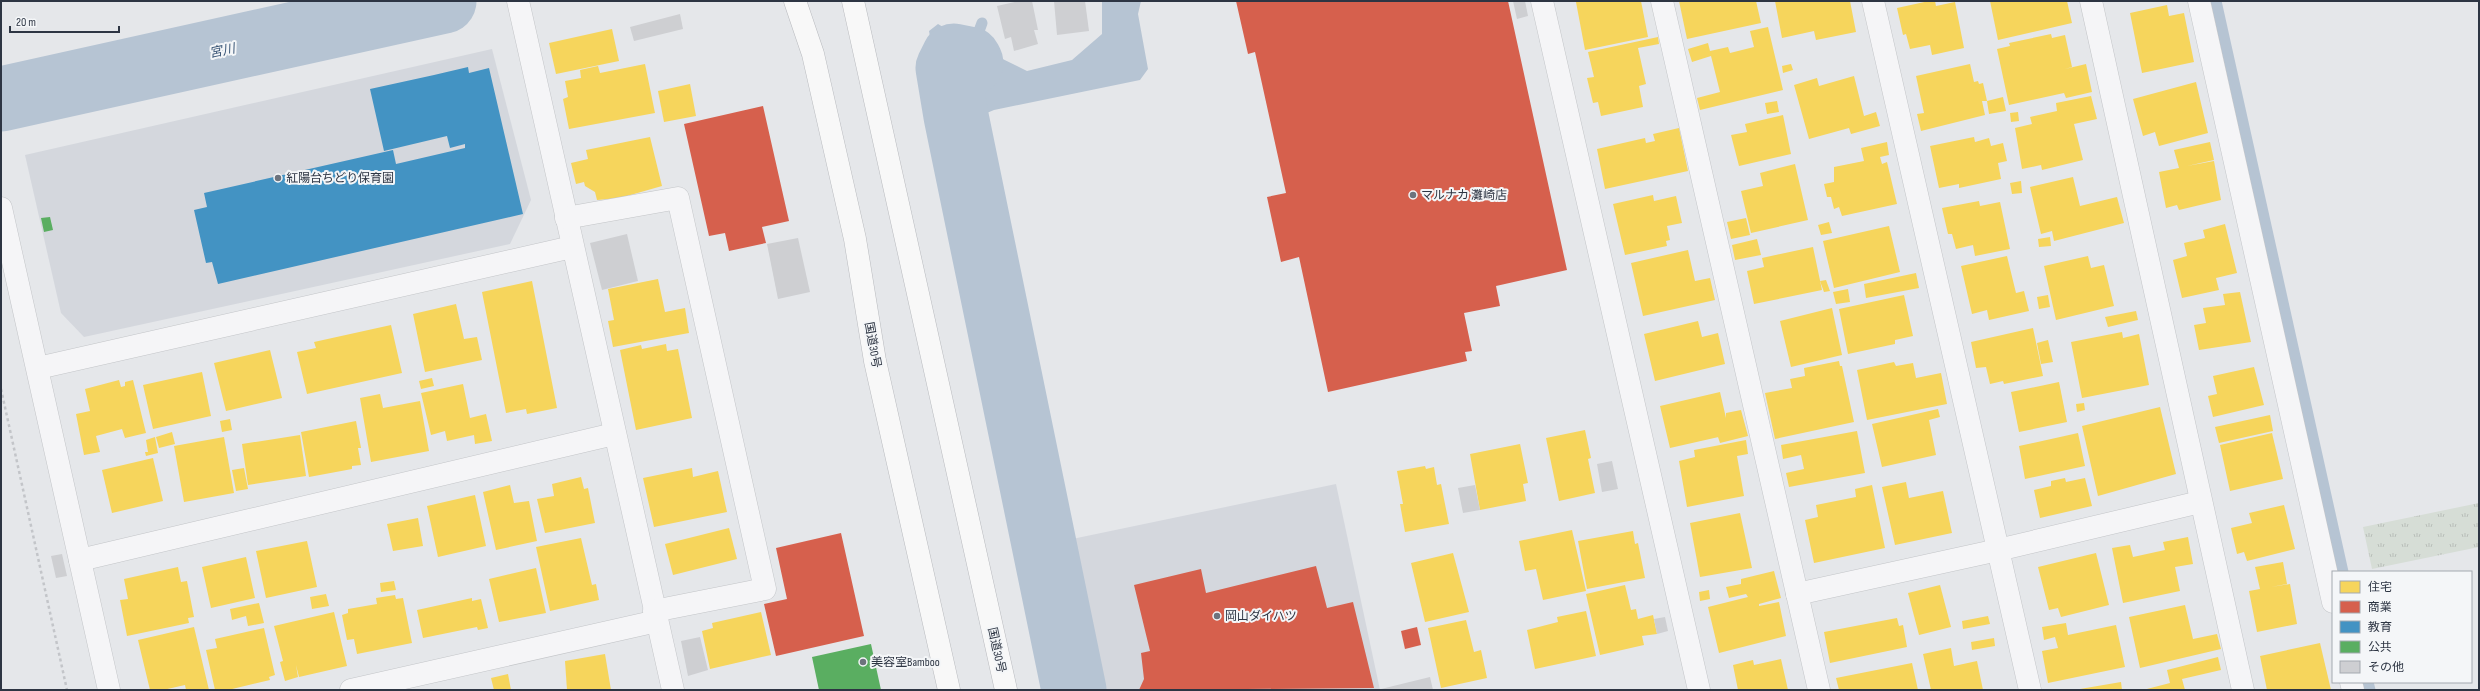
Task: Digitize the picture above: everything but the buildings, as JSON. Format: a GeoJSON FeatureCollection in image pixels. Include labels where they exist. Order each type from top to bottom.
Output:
{"type":"FeatureCollection","features":[{"type":"Feature","properties":{"kind":"highway","name":"国道30号"},"geometry":{"type":"LineString","coordinates":[[795,1],[813,54],[855,239],[875,361],[949,690]]}},
{"type":"Feature","properties":{"kind":"highway","name":"国道30号"},"geometry":{"type":"LineString","coordinates":[[853,1],[1006,690]]}},
{"type":"Feature","properties":{"kind":"street"},"geometry":{"type":"LineString","coordinates":[[518,1],[614,434],[673,690]]}},
{"type":"Feature","properties":{"kind":"street"},"geometry":{"type":"LineString","coordinates":[[1542,1],[1699,690]]}},
{"type":"Feature","properties":{"kind":"street"},"geometry":{"type":"LineString","coordinates":[[1662,1],[1819,690]]}},
{"type":"Feature","properties":{"kind":"street"},"geometry":{"type":"LineString","coordinates":[[1873,1],[2030,690]]}},
{"type":"Feature","properties":{"kind":"street"},"geometry":{"type":"LineString","coordinates":[[2091,1],[2200,502],[2243,690]]}},
{"type":"Feature","properties":{"kind":"street"},"geometry":{"type":"LineString","coordinates":[[2200,1],[2332,597]]}},
{"type":"Feature","properties":{"kind":"street"},"geometry":{"type":"LineString","coordinates":[[351,690],[765,589],[678,198],[566,218]]}},
{"type":"Feature","properties":{"kind":"street"},"geometry":{"type":"LineString","coordinates":[[1,208],[109,690]]}},
{"type":"Feature","properties":{"kind":"street"},"geometry":{"type":"LineString","coordinates":[[38,368],[572,247]]}},
{"type":"Feature","properties":{"kind":"street"},"geometry":{"type":"LineString","coordinates":[[80,560],[614,434]]}},
{"type":"Feature","properties":{"kind":"street"},"geometry":{"type":"LineString","coordinates":[[1797,594],[1998,550],[2200,502]]}},
{"type":"Feature","properties":{"kind":"path"},"geometry":{"type":"LineString","coordinates":[[1,389],[67,690]]}},
{"type":"Feature","properties":{"kind":"shaded area","name":"紅陽台ちどり保育園"},"geometry":{"type":"Polygon","coordinates":[[[492,49],[531,200],[510,244],[84,337],[61,313],[25,155],[492,49]]]}},
{"type":"Feature","properties":{"kind":"shaded area","name":"岡山ダイハツ"},"geometry":{"type":"Polygon","coordinates":[[[1336,484],[1380,690],[1085,690],[1053,543],[1336,484]]]}},
{"type":"Feature","properties":{"kind":"green space"},"geometry":{"type":"Polygon","coordinates":[[[2479,503],[2479,547],[2372,569],[2363,527],[2479,503]]]}},
{"type":"Feature","properties":{"kind":"water"},"geometry":{"type":"Polygon","coordinates":[[[1102,1],[1141,1],[1138,14],[1148,69],[1140,80],[994,110],[946,130],[929,31],[938,24],[972,44],[1027,71],[1072,60],[1102,34],[1102,1]]]}},
{"type":"Feature","properties":{"kind":"waterway","name":"宮川"},"geometry":{"type":"LineString","coordinates":[[1,99],[444,1]]}},
{"type":"Feature","properties":{"kind":"waterway"},"geometry":{"type":"LineString","coordinates":[[2216,1],[2343,571]]}},
{"type":"Feature","properties":{"kind":"waterway"},"geometry":{"type":"LineString","coordinates":[[969,58],[982,23]]}},
{"type":"Feature","properties":{"kind":"waterway"},"geometry":{"type":"LineString","coordinates":[[971,63],[969,59],[954,56],[948,68],[956,116],[1074,690]]}},
{"type":"Feature","properties":{"kind":"waterway"},"geometry":{"type":"LineString","coordinates":[[2368,683],[2370,690]]}},
{"type":"Feature","properties":{"kind":"place","name":"紅陽台ちどり保育園"},"geometry":{"type":"Point","coordinates":[278,178]}},
{"type":"Feature","properties":{"kind":"place","name":"マルナカ 灘崎店"},"geometry":{"type":"Point","coordinates":[1413,195]}},
{"type":"Feature","properties":{"kind":"place","name":"岡山ダイハツ"},"geometry":{"type":"Point","coordinates":[1217,616]}},
{"type":"Feature","properties":{"kind":"place","name":"美容室Bamboo"},"geometry":{"type":"Point","coordinates":[863,662]}}]}
